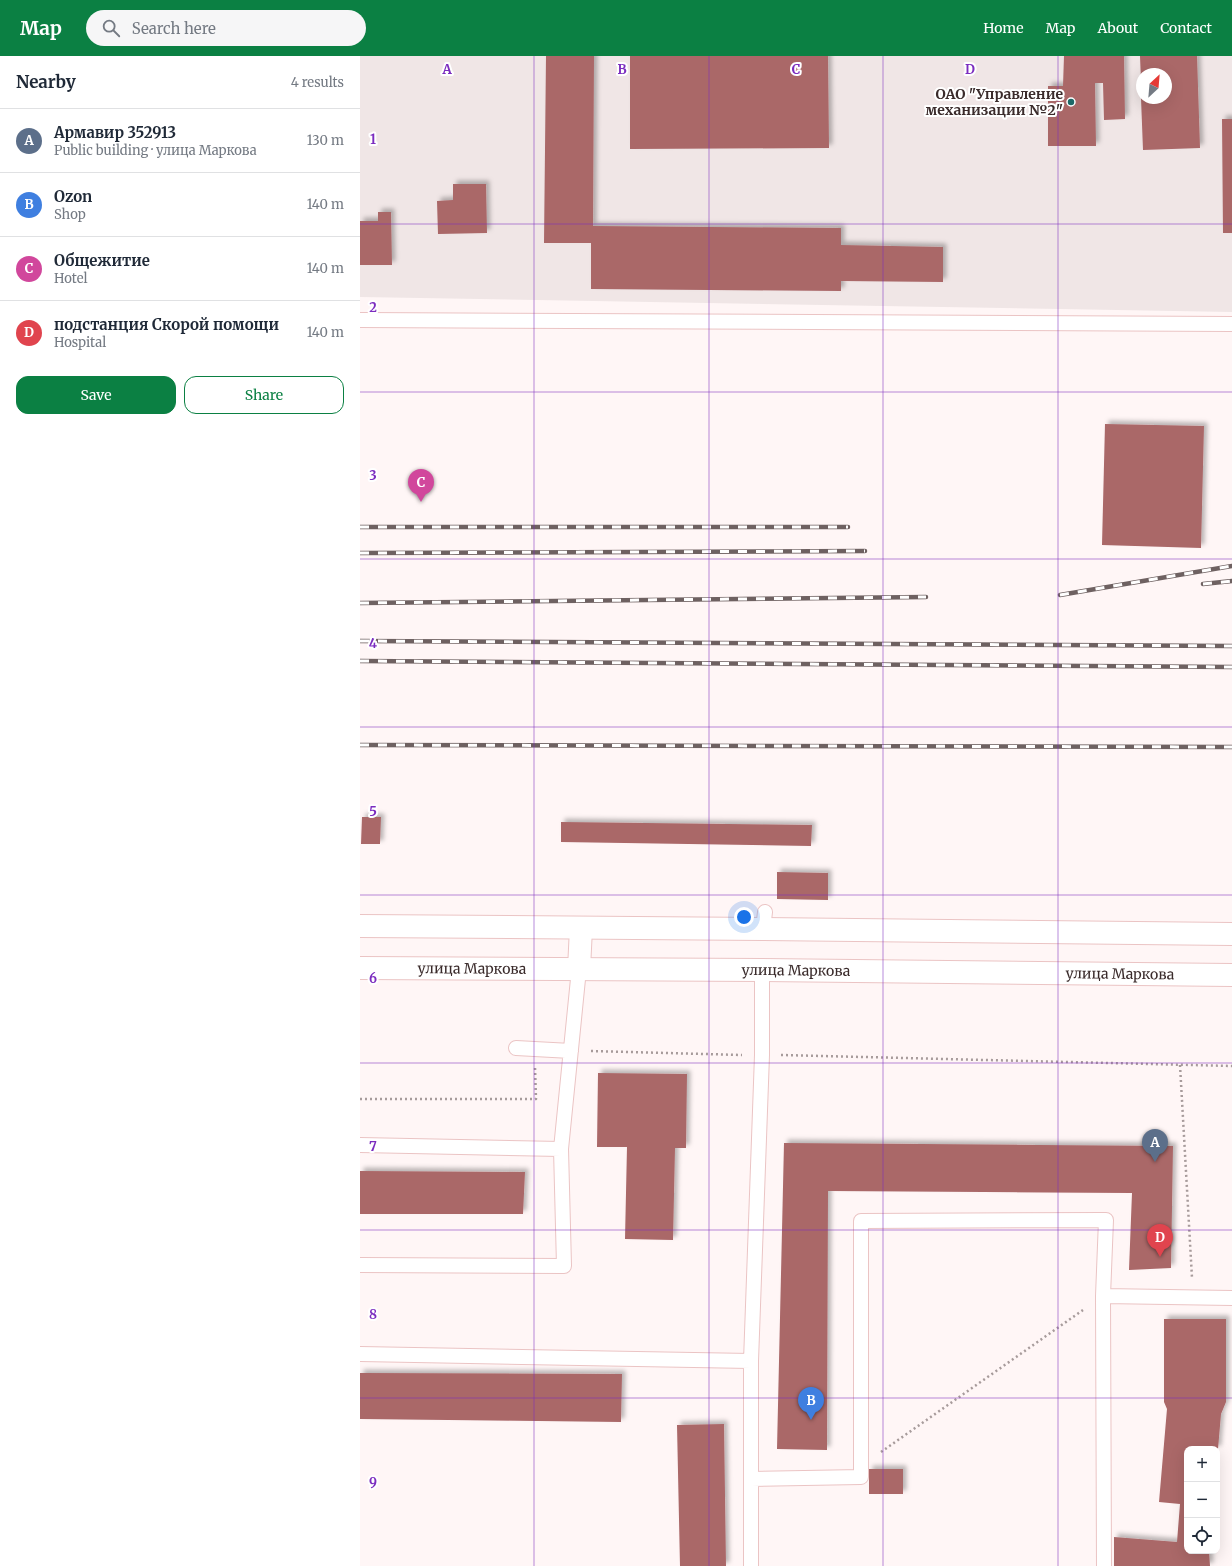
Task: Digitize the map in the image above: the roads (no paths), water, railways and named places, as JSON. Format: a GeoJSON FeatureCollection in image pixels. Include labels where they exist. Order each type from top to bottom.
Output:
{"type":"FeatureCollection","features":[{"type":"Feature","properties":{"kind":"main road"},"geometry":{"type":"LineString","coordinates":[[360,926],[581,928],[764,920],[1232,934]]}},
{"type":"Feature","properties":{"kind":"main road"},"geometry":{"type":"LineString","coordinates":[[579,969],[581,928]]}},
{"type":"Feature","properties":{"kind":"main road","name":"улица Маркова"},"geometry":{"type":"LineString","coordinates":[[360,968],[762,970],[1232,975]]}},
{"type":"Feature","properties":{"kind":"lane"},"geometry":{"type":"LineString","coordinates":[[360,320],[1232,324]]}},
{"type":"Feature","properties":{"kind":"lane"},"geometry":{"type":"LineString","coordinates":[[360,1265],[564,1266],[561,1148],[579,969]]}},
{"type":"Feature","properties":{"kind":"lane"},"geometry":{"type":"LineString","coordinates":[[751,1566],[751,1361],[762,1055],[762,970]]}},
{"type":"Feature","properties":{"kind":"lane"},"geometry":{"type":"LineString","coordinates":[[516,1048],[571,1051]]}},
{"type":"Feature","properties":{"kind":"lane"},"geometry":{"type":"LineString","coordinates":[[360,1145],[561,1148]]}},
{"type":"Feature","properties":{"kind":"lane"},"geometry":{"type":"LineString","coordinates":[[751,1479],[861,1477],[861,1221],[1106,1220],[1104,1296],[1104,1566]]}},
{"type":"Feature","properties":{"kind":"lane"},"geometry":{"type":"LineString","coordinates":[[1104,1296],[1232,1298]]}},
{"type":"Feature","properties":{"kind":"lane"},"geometry":{"type":"LineString","coordinates":[[360,1354],[751,1361]]}},
{"type":"Feature","properties":{"kind":"railway"},"geometry":{"type":"LineString","coordinates":[[360,527],[848,527]]}},
{"type":"Feature","properties":{"kind":"railway"},"geometry":{"type":"LineString","coordinates":[[360,553],[865,551]]}},
{"type":"Feature","properties":{"kind":"railway"},"geometry":{"type":"LineString","coordinates":[[1060,595],[1232,566]]}},
{"type":"Feature","properties":{"kind":"railway"},"geometry":{"type":"LineString","coordinates":[[1203,584],[1232,581]]}},
{"type":"Feature","properties":{"kind":"railway"},"geometry":{"type":"LineString","coordinates":[[360,603],[926,597]]}},
{"type":"Feature","properties":{"kind":"railway"},"geometry":{"type":"LineString","coordinates":[[360,641],[1232,646]]}},
{"type":"Feature","properties":{"kind":"railway"},"geometry":{"type":"LineString","coordinates":[[360,661],[1232,667]]}},
{"type":"Feature","properties":{"kind":"railway"},"geometry":{"type":"LineString","coordinates":[[360,745],[1232,747]]}},
{"type":"Feature","properties":{"kind":"place","name":"ОАО \"Управление механизации №2\""},"geometry":{"type":"Point","coordinates":[1071,102]}},
{"type":"Feature","properties":{"kind":"place","name":"Общежитие"},"geometry":{"type":"Point","coordinates":[421,502]}},
{"type":"Feature","properties":{"kind":"place","name":"Армавир 352913"},"geometry":{"type":"Point","coordinates":[1155,1162]}},
{"type":"Feature","properties":{"kind":"place","name":"подстанция Скорой помощи"},"geometry":{"type":"Point","coordinates":[1160,1257]}},
{"type":"Feature","properties":{"kind":"place","name":"Ozon"},"geometry":{"type":"Point","coordinates":[811,1420]}}]}
